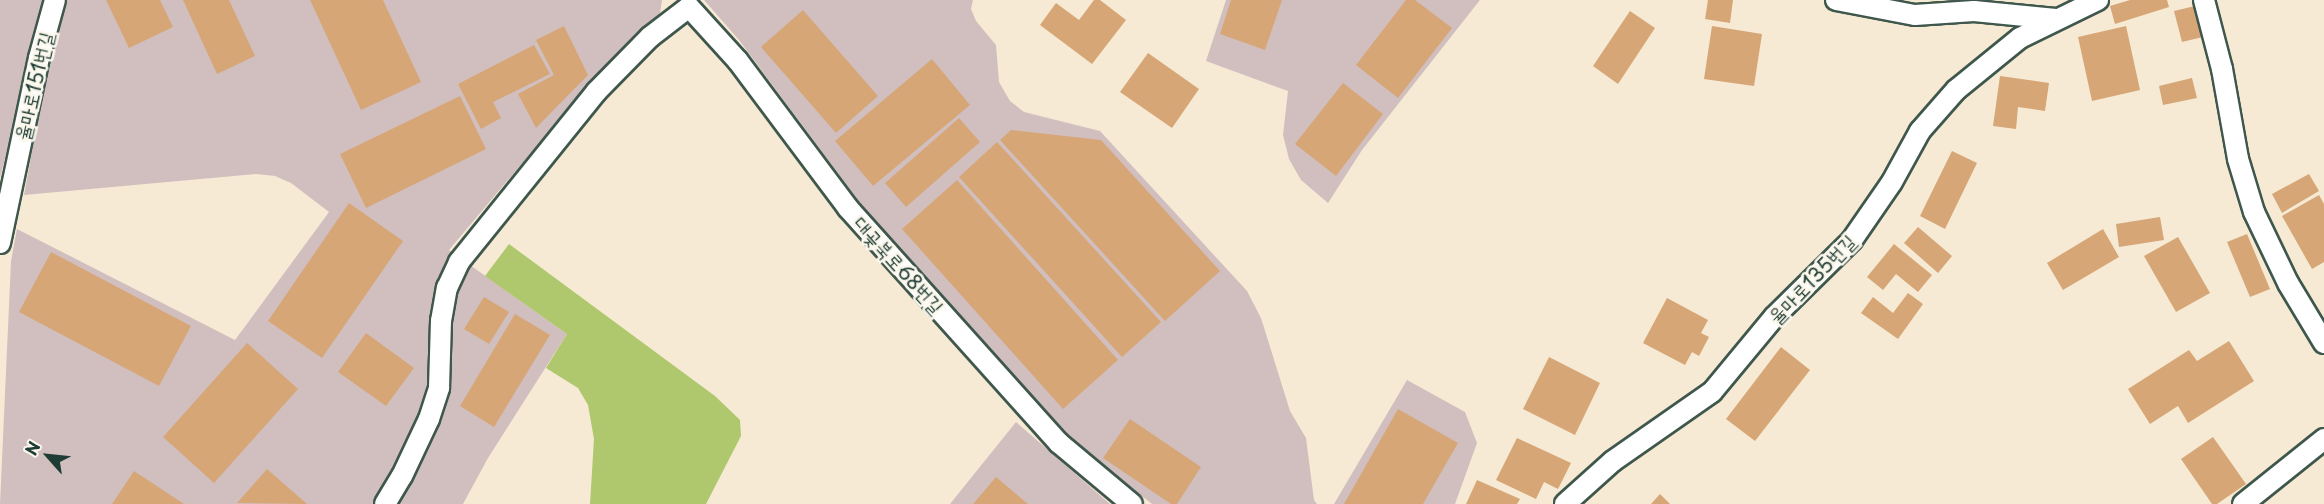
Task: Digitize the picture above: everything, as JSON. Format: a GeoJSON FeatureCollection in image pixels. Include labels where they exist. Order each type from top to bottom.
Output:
{"type":"FeatureCollection","features":[{"type":"Feature","properties":{"kind":"lane","name":"율마로151번길"},"geometry":{"type":"LineString","coordinates":[[0,243],[39,58],[55,0]]}},
{"type":"Feature","properties":{"kind":"lane"},"geometry":{"type":"LineString","coordinates":[[1836,0],[1915,15],[1974,11],[2057,19]]}},
{"type":"Feature","properties":{"kind":"lane","name":"율마로135번길"},"geometry":{"type":"LineString","coordinates":[[1565,504],[1613,461],[1712,393],[1774,317],[1852,240],[1892,182],[1920,131],[1956,90],[2020,38],[2098,0]]}},
{"type":"Feature","properties":{"kind":"lane"},"geometry":{"type":"LineString","coordinates":[[2205,0],[2222,69],[2238,159],[2254,212],[2289,283],[2324,343]]}},
{"type":"Feature","properties":{"kind":"lane","name":"대곶북로68번길"},"geometry":{"type":"LineString","coordinates":[[386,504],[416,447],[440,388],[441,321],[447,288],[459,262],[596,92],[687,3],[738,61],[848,208],[1059,443],[1132,504]]}},
{"type":"Feature","properties":{"kind":"lane"},"geometry":{"type":"LineString","coordinates":[[2243,504],[2324,439]]}},
{"type":"Feature","properties":{"kind":"shaded area"},"geometry":{"type":"Polygon","coordinates":[[[0,0],[45,0],[0,178],[0,0]]]}},
{"type":"Feature","properties":{"kind":"shaded area"},"geometry":{"type":"Polygon","coordinates":[[[67,0],[662,0],[660,13],[583,91],[449,250],[567,334],[488,458],[463,504],[0,504],[11,261],[17,229],[235,340],[329,212],[291,183],[275,176],[256,174],[24,195],[41,102],[67,0]]]}},
{"type":"Feature","properties":{"kind":"shaded area"},"geometry":{"type":"Polygon","coordinates":[[[704,0],[973,0],[971,9],[976,21],[996,45],[999,82],[1010,101],[1024,112],[1100,131],[1247,291],[1261,318],[1290,411],[1306,438],[1314,500],[1317,504],[1152,504],[1072,440],[864,208],[739,40],[704,0]]]}},
{"type":"Feature","properties":{"kind":"shaded area"},"geometry":{"type":"Polygon","coordinates":[[[1226,0],[1480,0],[1362,150],[1328,203],[1301,180],[1289,159],[1283,135],[1288,91],[1206,61],[1226,0]]]}},
{"type":"Feature","properties":{"kind":"shaded area"},"geometry":{"type":"Polygon","coordinates":[[[1407,380],[1465,412],[1477,443],[1455,504],[1334,504],[1407,380]]]}},
{"type":"Feature","properties":{"kind":"shaded area"},"geometry":{"type":"Polygon","coordinates":[[[1016,422],[1110,504],[950,504],[1016,422]]]}},
{"type":"Feature","properties":{"kind":"green space"},"geometry":{"type":"Polygon","coordinates":[[[509,244],[715,396],[740,420],[741,436],[706,504],[590,504],[594,439],[588,405],[578,388],[546,368],[567,334],[485,276],[509,244]]]}},
{"type":"Feature","properties":{"kind":"building"},"geometry":{"type":"Polygon","coordinates":[[[106,0],[160,0],[173,27],[129,48],[106,0]]]}},
{"type":"Feature","properties":{"kind":"building"},"geometry":{"type":"Polygon","coordinates":[[[183,0],[229,0],[255,56],[217,74],[183,0]]]}},
{"type":"Feature","properties":{"kind":"building"},"geometry":{"type":"Polygon","coordinates":[[[310,0],[383,0],[421,82],[361,110],[310,0]]]}},
{"type":"Feature","properties":{"kind":"building"},"geometry":{"type":"Polygon","coordinates":[[[1094,0],[1100,0],[1126,20],[1092,64],[1040,25],[1056,3],[1079,20],[1094,0]]]}},
{"type":"Feature","properties":{"kind":"building"},"geometry":{"type":"Polygon","coordinates":[[[1231,0],[1282,0],[1265,50],[1220,34],[1231,0]]]}},
{"type":"Feature","properties":{"kind":"building"},"geometry":{"type":"Polygon","coordinates":[[[1406,0],[1415,0],[1452,28],[1398,98],[1356,65],[1406,0]]]}},
{"type":"Feature","properties":{"kind":"building"},"geometry":{"type":"Polygon","coordinates":[[[1708,0],[1733,0],[1730,23],[1705,19],[1708,0]]]}},
{"type":"Feature","properties":{"kind":"building"},"geometry":{"type":"Polygon","coordinates":[[[2130,0],[2167,0],[2169,7],[2115,24],[2110,6],[2130,0]]]}},
{"type":"Feature","properties":{"kind":"building"},"geometry":{"type":"Polygon","coordinates":[[[2195,6],[2203,37],[2182,42],[2174,11],[2195,6]]]}},
{"type":"Feature","properties":{"kind":"building"},"geometry":{"type":"Polygon","coordinates":[[[803,10],[878,96],[836,133],[761,47],[803,10]]]}},
{"type":"Feature","properties":{"kind":"building"},"geometry":{"type":"Polygon","coordinates":[[[1630,11],[1655,28],[1618,84],[1593,66],[1630,11]]]}},
{"type":"Feature","properties":{"kind":"building"},"geometry":{"type":"Polygon","coordinates":[[[564,26],[588,75],[536,128],[518,94],[554,75],[536,40],[564,26]]]}},
{"type":"Feature","properties":{"kind":"building"},"geometry":{"type":"Polygon","coordinates":[[[1712,26],[1762,34],[1754,86],[1704,79],[1712,26]]]}},
{"type":"Feature","properties":{"kind":"building"},"geometry":{"type":"Polygon","coordinates":[[[2126,26],[2140,90],[2092,101],[2078,37],[2126,26]]]}},
{"type":"Feature","properties":{"kind":"building"},"geometry":{"type":"Polygon","coordinates":[[[534,45],[550,74],[493,102],[501,118],[481,129],[458,84],[534,45]]]}},
{"type":"Feature","properties":{"kind":"building"},"geometry":{"type":"Polygon","coordinates":[[[1148,53],[1199,89],[1172,128],[1120,92],[1148,53]]]}},
{"type":"Feature","properties":{"kind":"building"},"geometry":{"type":"Polygon","coordinates":[[[932,59],[970,105],[873,186],[835,141],[932,59]]]}},
{"type":"Feature","properties":{"kind":"building"},"geometry":{"type":"Polygon","coordinates":[[[2000,76],[2049,83],[2045,111],[2018,107],[2016,129],[1993,126],[2000,76]]]}},
{"type":"Feature","properties":{"kind":"building"},"geometry":{"type":"Polygon","coordinates":[[[2192,78],[2197,98],[2163,105],[2159,86],[2192,78]]]}},
{"type":"Feature","properties":{"kind":"building"},"geometry":{"type":"Polygon","coordinates":[[[1343,83],[1383,114],[1336,176],[1295,144],[1343,83]]]}},
{"type":"Feature","properties":{"kind":"building"},"geometry":{"type":"Polygon","coordinates":[[[460,96],[486,149],[366,208],[340,154],[460,96]]]}},
{"type":"Feature","properties":{"kind":"building"},"geometry":{"type":"Polygon","coordinates":[[[959,118],[980,142],[906,207],[885,183],[959,118]]]}},
{"type":"Feature","properties":{"kind":"building"},"geometry":{"type":"Polygon","coordinates":[[[1011,130],[1101,140],[1220,271],[1165,321],[1000,140],[1011,130]]]}},
{"type":"Feature","properties":{"kind":"building"},"geometry":{"type":"Polygon","coordinates":[[[997,142],[1161,322],[1122,357],[959,177],[997,142]]]}},
{"type":"Feature","properties":{"kind":"building"},"geometry":{"type":"Polygon","coordinates":[[[1952,151],[1977,163],[1945,229],[1920,216],[1952,151]]]}},
{"type":"Feature","properties":{"kind":"building"},"geometry":{"type":"Polygon","coordinates":[[[2309,174],[2319,191],[2282,213],[2272,194],[2309,174]]]}},
{"type":"Feature","properties":{"kind":"building"},"geometry":{"type":"Polygon","coordinates":[[[957,180],[1118,360],[1063,409],[902,229],[957,180]]]}},
{"type":"Feature","properties":{"kind":"building"},"geometry":{"type":"Polygon","coordinates":[[[2319,195],[2324,204],[2324,262],[2312,269],[2282,216],[2319,195]]]}},
{"type":"Feature","properties":{"kind":"building"},"geometry":{"type":"Polygon","coordinates":[[[349,203],[403,241],[322,358],[268,321],[349,203]]]}},
{"type":"Feature","properties":{"kind":"building"},"geometry":{"type":"Polygon","coordinates":[[[2160,217],[2164,240],[2119,247],[2116,224],[2160,217]]]}},
{"type":"Feature","properties":{"kind":"building"},"geometry":{"type":"Polygon","coordinates":[[[1918,227],[1952,256],[1938,273],[1904,243],[1918,227]]]}},
{"type":"Feature","properties":{"kind":"building"},"geometry":{"type":"Polygon","coordinates":[[[2103,229],[2119,257],[2063,290],[2047,263],[2103,229]]]}},
{"type":"Feature","properties":{"kind":"building"},"geometry":{"type":"Polygon","coordinates":[[[2247,234],[2270,289],[2250,297],[2227,242],[2247,234]]]}},
{"type":"Feature","properties":{"kind":"building"},"geometry":{"type":"Polygon","coordinates":[[[2178,237],[2210,293],[2176,312],[2144,256],[2178,237]]]}},
{"type":"Feature","properties":{"kind":"building"},"geometry":{"type":"Polygon","coordinates":[[[1894,244],[1932,275],[1918,292],[1896,274],[1883,290],[1867,277],[1894,244]]]}},
{"type":"Feature","properties":{"kind":"building"},"geometry":{"type":"Polygon","coordinates":[[[51,252],[191,326],[159,386],[19,312],[51,252]]]}},
{"type":"Feature","properties":{"kind":"building"},"geometry":{"type":"Polygon","coordinates":[[[1908,293],[1923,304],[1898,339],[1861,313],[1873,297],[1893,313],[1908,293]]]}},
{"type":"Feature","properties":{"kind":"building"},"geometry":{"type":"Polygon","coordinates":[[[484,297],[509,312],[489,344],[464,329],[484,297]]]}},
{"type":"Feature","properties":{"kind":"building"},"geometry":{"type":"Polygon","coordinates":[[[1667,298],[1708,320],[1701,333],[1709,337],[1699,356],[1692,352],[1685,365],[1643,343],[1667,298]]]}},
{"type":"Feature","properties":{"kind":"building"},"geometry":{"type":"Polygon","coordinates":[[[515,314],[550,335],[494,427],[460,406],[515,314]]]}},
{"type":"Feature","properties":{"kind":"building"},"geometry":{"type":"Polygon","coordinates":[[[366,333],[414,368],[386,406],[338,372],[366,333]]]}},
{"type":"Feature","properties":{"kind":"building"},"geometry":{"type":"Polygon","coordinates":[[[2229,341],[2254,381],[2188,423],[2178,406],[2150,424],[2128,389],[2189,350],[2197,361],[2229,341]]]}},
{"type":"Feature","properties":{"kind":"building"},"geometry":{"type":"Polygon","coordinates":[[[247,343],[298,389],[214,483],[163,437],[247,343]]]}},
{"type":"Feature","properties":{"kind":"building"},"geometry":{"type":"Polygon","coordinates":[[[1781,347],[1810,370],[1755,441],[1726,419],[1781,347]]]}},
{"type":"Feature","properties":{"kind":"building"},"geometry":{"type":"Polygon","coordinates":[[[1549,357],[1600,383],[1575,435],[1523,409],[1549,357]]]}},
{"type":"Feature","properties":{"kind":"building"},"geometry":{"type":"Polygon","coordinates":[[[1398,409],[1458,443],[1423,504],[1344,504],[1398,409]]]}},
{"type":"Feature","properties":{"kind":"building"},"geometry":{"type":"Polygon","coordinates":[[[1130,419],[1201,467],[1177,504],[1171,504],[1103,458],[1130,419]]]}},
{"type":"Feature","properties":{"kind":"building"},"geometry":{"type":"Polygon","coordinates":[[[2213,437],[2246,484],[2217,504],[2212,504],[2181,459],[2213,437]]]}},
{"type":"Feature","properties":{"kind":"building"},"geometry":{"type":"Polygon","coordinates":[[[1517,438],[1571,463],[1558,489],[1544,482],[1536,499],[1496,480],[1517,438]]]}},
{"type":"Feature","properties":{"kind":"building"},"geometry":{"type":"Polygon","coordinates":[[[267,469],[307,504],[237,503],[267,469]]]}},
{"type":"Feature","properties":{"kind":"building"},"geometry":{"type":"Polygon","coordinates":[[[134,471],[184,504],[112,504],[134,471]]]}},
{"type":"Feature","properties":{"kind":"building"},"geometry":{"type":"Polygon","coordinates":[[[996,477],[1028,504],[973,504],[996,477]]]}},
{"type":"Feature","properties":{"kind":"building"},"geometry":{"type":"Polygon","coordinates":[[[1477,480],[1520,499],[1517,504],[1466,504],[1477,480]]]}},
{"type":"Feature","properties":{"kind":"building"},"geometry":{"type":"Polygon","coordinates":[[[1660,494],[1670,504],[1651,504],[1660,494]]]}}]}
